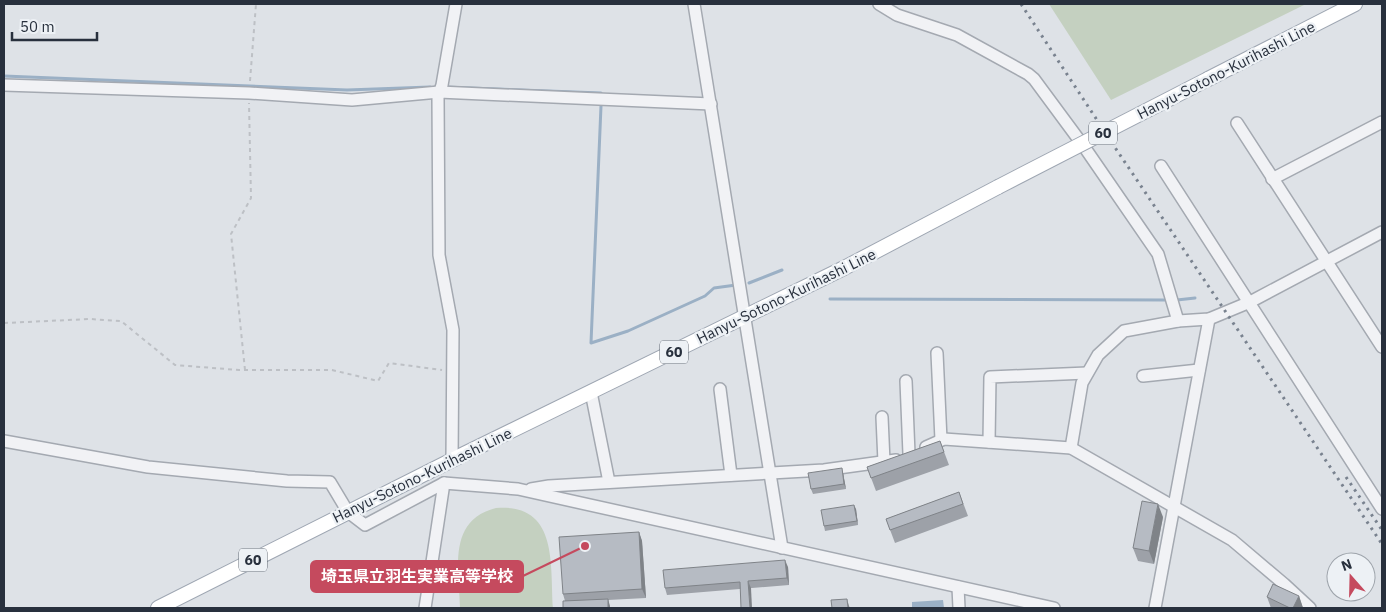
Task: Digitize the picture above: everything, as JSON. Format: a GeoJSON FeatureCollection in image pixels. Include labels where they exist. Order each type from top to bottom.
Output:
{"type":"FeatureCollection","features":[{"type":"Feature","properties":{"kind":"main road","name":"Hanyu-Sotono-Kurihashi Line"},"geometry":{"type":"LineString","coordinates":[[158,608],[452,460],[844,268],[1355,4]]}},
{"type":"Feature","properties":{"kind":"street"},"geometry":{"type":"LineString","coordinates":[[452,460],[453,330],[439,255],[438,97],[456,4]]}},
{"type":"Feature","properties":{"kind":"street"},"geometry":{"type":"LineString","coordinates":[[694,4],[746,316],[782,548]]}},
{"type":"Feature","properties":{"kind":"street"},"geometry":{"type":"LineString","coordinates":[[879,4],[897,15],[957,35],[1034,79],[1085,148],[1158,254],[1178,321]]}},
{"type":"Feature","properties":{"kind":"street"},"geometry":{"type":"LineString","coordinates":[[4,85],[249,93],[352,100],[440,92],[711,104]]}},
{"type":"Feature","properties":{"kind":"street"},"geometry":{"type":"LineString","coordinates":[[1272,179],[1382,122]]}},
{"type":"Feature","properties":{"kind":"street"},"geometry":{"type":"LineString","coordinates":[[1238,123],[1326,262],[1379,334],[1382,347]]}},
{"type":"Feature","properties":{"kind":"street"},"geometry":{"type":"LineString","coordinates":[[1161,166],[1382,509]]}},
{"type":"Feature","properties":{"kind":"street"},"geometry":{"type":"LineString","coordinates":[[1071,448],[1082,382],[1098,355],[1124,330],[1178,321],[1209,319],[1250,302],[1382,232]]}},
{"type":"Feature","properties":{"kind":"street"},"geometry":{"type":"LineString","coordinates":[[1155,608],[1209,319]]}},
{"type":"Feature","properties":{"kind":"street"},"geometry":{"type":"LineString","coordinates":[[938,353],[941,440]]}},
{"type":"Feature","properties":{"kind":"street"},"geometry":{"type":"LineString","coordinates":[[1143,376],[1199,370]]}},
{"type":"Feature","properties":{"kind":"street"},"geometry":{"type":"LineString","coordinates":[[989,442],[990,377],[1088,373]]}},
{"type":"Feature","properties":{"kind":"street"},"geometry":{"type":"LineString","coordinates":[[906,381],[909,454]]}},
{"type":"Feature","properties":{"kind":"street"},"geometry":{"type":"LineString","coordinates":[[720,389],[731,475]]}},
{"type":"Feature","properties":{"kind":"street"},"geometry":{"type":"LineString","coordinates":[[591,392],[609,482]]}},
{"type":"Feature","properties":{"kind":"street"},"geometry":{"type":"LineString","coordinates":[[882,418],[884,462]]}},
{"type":"Feature","properties":{"kind":"street"},"geometry":{"type":"LineString","coordinates":[[524,490],[550,486],[609,482],[824,470],[896,460],[944,439],[1071,448],[1232,540],[1310,608]]}},
{"type":"Feature","properties":{"kind":"street"},"geometry":{"type":"LineString","coordinates":[[4,441],[148,467],[287,481],[330,482],[348,512],[365,525],[444,484],[524,490],[1054,608]]}},
{"type":"Feature","properties":{"kind":"street"},"geometry":{"type":"LineString","coordinates":[[425,608],[444,484]]}},
{"type":"Feature","properties":{"kind":"street"},"geometry":{"type":"LineString","coordinates":[[958,587],[959,608]]}},
{"type":"Feature","properties":{"kind":"path"},"geometry":{"type":"LineString","coordinates":[[245,370],[231,234],[251,198],[249,93],[256,4]]}},
{"type":"Feature","properties":{"kind":"path"},"geometry":{"type":"LineString","coordinates":[[4,323],[90,318],[121,321],[175,365],[245,370],[332,370],[378,381],[389,363],[454,372]]}},
{"type":"Feature","properties":{"kind":"green space"},"geometry":{"type":"Polygon","coordinates":[[[1049,4],[1306,4],[1111,100],[1049,4]]]}},
{"type":"Feature","properties":{"kind":"green space"},"geometry":{"type":"Polygon","coordinates":[[[496,508],[516,509],[531,516],[541,526],[547,540],[550,557],[553,608],[460,608],[458,563],[459,548],[463,535],[470,523],[480,514],[496,508]]]}},
{"type":"Feature","properties":{"kind":"water"},"geometry":{"type":"Polygon","coordinates":[[[943,600],[944,608],[912,608],[912,602],[943,600]]]}},
{"type":"Feature","properties":{"kind":"building"},"geometry":{"type":"Polygon","coordinates":[[[940,441],[944,452],[871,478],[867,467],[940,441]]]}},
{"type":"Feature","properties":{"kind":"building"},"geometry":{"type":"Polygon","coordinates":[[[842,468],[844,484],[811,489],[808,473],[842,468]]]}},
{"type":"Feature","properties":{"kind":"building"},"geometry":{"type":"Polygon","coordinates":[[[959,492],[963,504],[890,530],[886,519],[959,492]]]}},
{"type":"Feature","properties":{"kind":"building"},"geometry":{"type":"Polygon","coordinates":[[[1142,501],[1158,504],[1149,551],[1133,548],[1142,501]]]}},
{"type":"Feature","properties":{"kind":"building"},"geometry":{"type":"Polygon","coordinates":[[[854,505],[857,521],[824,526],[821,510],[854,505]]]}},
{"type":"Feature","properties":{"kind":"building"},"geometry":{"type":"Polygon","coordinates":[[[639,532],[642,589],[563,594],[559,537],[639,532]]]}},
{"type":"Feature","properties":{"kind":"building"},"geometry":{"type":"Polygon","coordinates":[[[785,560],[787,578],[748,581],[750,608],[741,608],[740,582],[665,588],[663,570],[785,560]]]}},
{"type":"Feature","properties":{"kind":"building"},"geometry":{"type":"Polygon","coordinates":[[[1273,584],[1299,596],[1293,608],[1267,597],[1273,584]]]}},
{"type":"Feature","properties":{"kind":"building"},"geometry":{"type":"Polygon","coordinates":[[[608,599],[608,608],[563,608],[563,601],[608,599]]]}},
{"type":"Feature","properties":{"kind":"building"},"geometry":{"type":"Polygon","coordinates":[[[847,599],[848,608],[832,608],[831,600],[847,599]]]}},
{"type":"Feature","properties":{"kind":"waterway"},"geometry":{"type":"LineString","coordinates":[[4,76],[347,90],[430,87]]}},
{"type":"Feature","properties":{"kind":"waterway"},"geometry":{"type":"LineString","coordinates":[[444,87],[601,93],[601,95]]}},
{"type":"Feature","properties":{"kind":"waterway"},"geometry":{"type":"LineString","coordinates":[[601,106],[591,343],[628,331],[705,296],[714,288],[736,285]]}},
{"type":"Feature","properties":{"kind":"waterway"},"geometry":{"type":"LineString","coordinates":[[749,283],[782,270]]}},
{"type":"Feature","properties":{"kind":"waterway"},"geometry":{"type":"LineString","coordinates":[[1177,300],[1195,298]]}},
{"type":"Feature","properties":{"kind":"waterway"},"geometry":{"type":"LineString","coordinates":[[830,299],[1165,300]]}},
{"type":"Feature","properties":{"kind":"railway"},"geometry":{"type":"LineString","coordinates":[[1021,4],[1114,146],[1382,544]]}},
{"type":"Feature","properties":{"kind":"railway"},"geometry":{"type":"LineString","coordinates":[[1346,477],[1382,530]]}},
{"type":"Feature","properties":{"kind":"place","name":"埼玉県立羽生実業高等学校"},"geometry":{"type":"Point","coordinates":[585,546]}}]}
